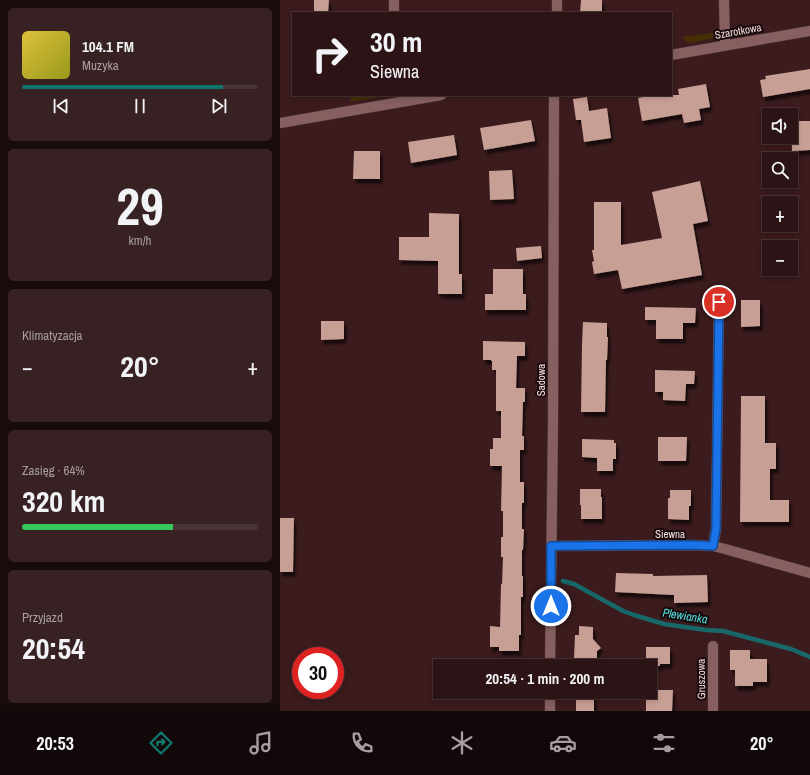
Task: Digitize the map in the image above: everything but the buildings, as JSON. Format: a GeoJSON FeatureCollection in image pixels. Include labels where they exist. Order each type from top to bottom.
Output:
{"type":"FeatureCollection","features":[{"type":"Feature","properties":{"kind":"street"},"geometry":{"type":"LineString","coordinates":[[394,0],[394,12]]}},
{"type":"Feature","properties":{"kind":"street"},"geometry":{"type":"LineString","coordinates":[[557,0],[557,12]]}},
{"type":"Feature","properties":{"kind":"street"},"geometry":{"type":"LineString","coordinates":[[724,0],[725,45]]}},
{"type":"Feature","properties":{"kind":"street","name":"Szarotkowa"},"geometry":{"type":"LineString","coordinates":[[672,55],[810,31]]}},
{"type":"Feature","properties":{"kind":"street"},"geometry":{"type":"LineString","coordinates":[[280,123],[393,99],[429,96]]}},
{"type":"Feature","properties":{"kind":"street","name":"Sadowa"},"geometry":{"type":"LineString","coordinates":[[550,659],[553,422],[554,96]]}},
{"type":"Feature","properties":{"kind":"street"},"geometry":{"type":"LineString","coordinates":[[713,546],[716,529],[719,302]]}},
{"type":"Feature","properties":{"kind":"street","name":"Siewna"},"geometry":{"type":"LineString","coordinates":[[551,546],[713,546],[810,573]]}},
{"type":"Feature","properties":{"kind":"street","name":"Gruszowa"},"geometry":{"type":"LineString","coordinates":[[713,646],[713,711]]}},
{"type":"Feature","properties":{"kind":"street"},"geometry":{"type":"LineString","coordinates":[[550,699],[550,711]]}},
{"type":"Feature","properties":{"kind":"shaded area"},"geometry":{"type":"Polygon","coordinates":[[[717,32],[710,39],[688,43],[682,37],[717,32]]]}},
{"type":"Feature","properties":{"kind":"shaded area"},"geometry":{"type":"Polygon","coordinates":[[[350,96],[380,96],[378,97],[351,102],[350,96]]]}},
{"type":"Feature","properties":{"kind":"waterway","name":"Plewianka"},"geometry":{"type":"LineString","coordinates":[[563,581],[574,584],[623,611],[634,615],[664,624],[723,631],[791,649],[810,657]]}},
{"type":"Feature","properties":{"kind":"route"},"geometry":{"type":"LineString","coordinates":[[551,606],[551,546],[713,546],[716,529],[719,302]]}}]}
